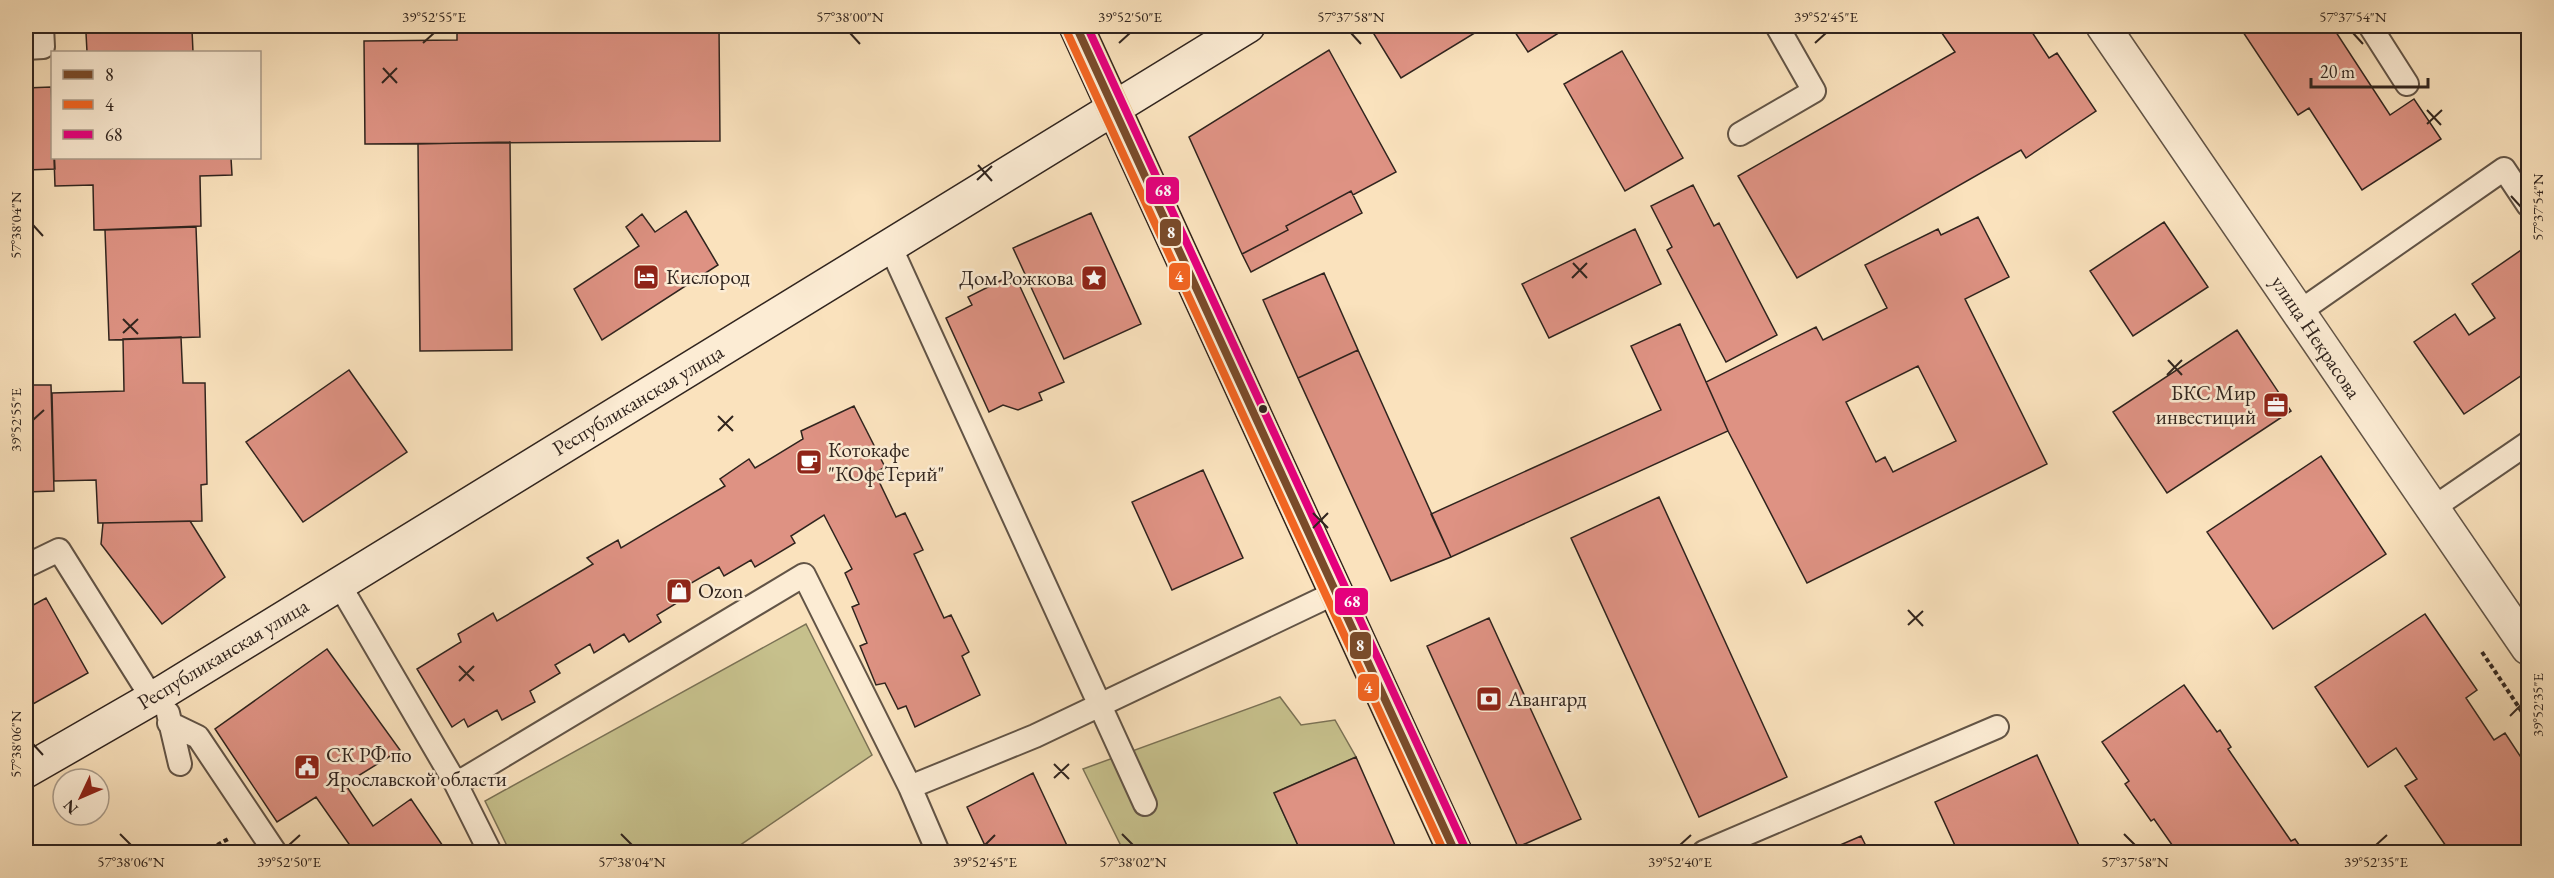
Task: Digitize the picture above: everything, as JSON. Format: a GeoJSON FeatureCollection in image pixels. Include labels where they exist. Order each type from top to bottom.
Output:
{"type":"FeatureCollection","features":[{"type":"Feature","properties":{"kind":"main road"},"geometry":{"type":"LineString","coordinates":[[1076,26],[1455,852]]}},
{"type":"Feature","properties":{"kind":"main road","name":"Республиканская улица"},"geometry":{"type":"LineString","coordinates":[[26,771],[162,704],[339,584],[1248,26]]}},
{"type":"Feature","properties":{"kind":"main road","name":"улица Некрасова"},"geometry":{"type":"LineString","coordinates":[[2103,26],[2529,648]]}},
{"type":"Feature","properties":{"kind":"lane"},"geometry":{"type":"LineString","coordinates":[[26,48],[43,47],[42,26]]}},
{"type":"Feature","properties":{"kind":"lane"},"geometry":{"type":"LineString","coordinates":[[1740,135],[1814,91],[1777,26]]}},
{"type":"Feature","properties":{"kind":"lane"},"geometry":{"type":"LineString","coordinates":[[2370,26],[2408,84]]}},
{"type":"Feature","properties":{"kind":"lane"},"geometry":{"type":"LineString","coordinates":[[2300,312],[2504,170],[2529,205]]}},
{"type":"Feature","properties":{"kind":"lane"},"geometry":{"type":"LineString","coordinates":[[890,246],[1145,804]]}},
{"type":"Feature","properties":{"kind":"lane"},"geometry":{"type":"LineString","coordinates":[[2433,508],[2529,443]]}},
{"type":"Feature","properties":{"kind":"lane"},"geometry":{"type":"LineString","coordinates":[[26,566],[59,550],[162,704],[198,737],[275,852]]}},
{"type":"Feature","properties":{"kind":"lane"},"geometry":{"type":"LineString","coordinates":[[456,784],[804,575],[910,787],[938,852]]}},
{"type":"Feature","properties":{"kind":"lane"},"geometry":{"type":"LineString","coordinates":[[339,584],[456,784],[490,852]]}},
{"type":"Feature","properties":{"kind":"lane"},"geometry":{"type":"LineString","coordinates":[[910,787],[1035,736],[1337,592]]}},
{"type":"Feature","properties":{"kind":"lane"},"geometry":{"type":"LineString","coordinates":[[162,704],[180,764]]}},
{"type":"Feature","properties":{"kind":"lane"},"geometry":{"type":"LineString","coordinates":[[1704,852],[1997,727]]}},
{"type":"Feature","properties":{"kind":"shaded area"},"geometry":{"type":"Polygon","coordinates":[[[806,624],[872,755],[730,852],[510,852],[485,801],[806,624]]]}},
{"type":"Feature","properties":{"kind":"shaded area"},"geometry":{"type":"Polygon","coordinates":[[[1280,697],[1301,725],[1335,720],[1356,757],[1274,793],[1301,852],[1124,852],[1083,769],[1280,697]]]}},
{"type":"Feature","properties":{"kind":"building"},"geometry":{"type":"Polygon","coordinates":[[[91,26],[187,26],[188,31],[92,33],[91,26]]]}},
{"type":"Feature","properties":{"kind":"building"},"geometry":{"type":"Polygon","coordinates":[[[457,26],[719,26],[720,141],[365,144],[364,41],[457,40],[457,26]]]}},
{"type":"Feature","properties":{"kind":"building"},"geometry":{"type":"Polygon","coordinates":[[[1369,26],[1475,26],[1478,31],[1401,78],[1369,26]]]}},
{"type":"Feature","properties":{"kind":"building"},"geometry":{"type":"Polygon","coordinates":[[[1511,26],[1570,26],[1528,52],[1511,26]]]}},
{"type":"Feature","properties":{"kind":"building"},"geometry":{"type":"Polygon","coordinates":[[[1937,26],[2028,26],[2049,58],[2057,53],[2096,111],[2026,158],[2021,150],[1797,278],[1738,176],[1955,52],[1937,26]]]}},
{"type":"Feature","properties":{"kind":"building"},"geometry":{"type":"Polygon","coordinates":[[[2239,26],[2332,26],[2390,115],[2414,99],[2441,139],[2362,190],[2309,108],[2298,115],[2239,26]]]}},
{"type":"Feature","properties":{"kind":"building"},"geometry":{"type":"Polygon","coordinates":[[[192,30],[193,51],[87,51],[86,33],[192,30]]]}},
{"type":"Feature","properties":{"kind":"building"},"geometry":{"type":"Polygon","coordinates":[[[1329,50],[1396,172],[1353,195],[1351,191],[1286,226],[1288,230],[1242,254],[1189,137],[1329,50]]]}},
{"type":"Feature","properties":{"kind":"building"},"geometry":{"type":"Polygon","coordinates":[[[1622,51],[1683,158],[1625,191],[1564,84],[1622,51]]]}},
{"type":"Feature","properties":{"kind":"building"},"geometry":{"type":"Polygon","coordinates":[[[51,87],[51,159],[55,159],[55,169],[26,170],[26,88],[51,87]]]}},
{"type":"Feature","properties":{"kind":"building"},"geometry":{"type":"Polygon","coordinates":[[[510,142],[512,350],[420,351],[418,144],[510,142]]]}},
{"type":"Feature","properties":{"kind":"building"},"geometry":{"type":"Polygon","coordinates":[[[2528,147],[2528,164],[2521,152],[2528,147]]]}},
{"type":"Feature","properties":{"kind":"building"},"geometry":{"type":"Polygon","coordinates":[[[54,159],[231,159],[232,175],[200,176],[201,226],[94,230],[93,185],[55,186],[54,159]]]}},
{"type":"Feature","properties":{"kind":"building"},"geometry":{"type":"Polygon","coordinates":[[[1693,185],[1714,226],[1719,223],[1777,335],[1726,362],[1667,250],[1672,247],[1651,206],[1693,185]]]}},
{"type":"Feature","properties":{"kind":"building"},"geometry":{"type":"Polygon","coordinates":[[[1351,191],[1362,213],[1251,272],[1242,254],[1288,230],[1286,226],[1351,191]]]}},
{"type":"Feature","properties":{"kind":"building","name":"Кислород"},"geometry":{"type":"Polygon","coordinates":[[[686,211],[718,265],[602,340],[574,289],[639,246],[626,227],[642,214],[655,232],[686,211]]]}},
{"type":"Feature","properties":{"kind":"building"},"geometry":{"type":"Polygon","coordinates":[[[1091,213],[1141,324],[1064,359],[1013,248],[1091,213]]]}},
{"type":"Feature","properties":{"kind":"building"},"geometry":{"type":"Polygon","coordinates":[[[1978,217],[2009,277],[1965,299],[2047,464],[1807,583],[1728,431],[1706,382],[1816,327],[1823,340],[1887,308],[1865,265],[1938,229],[1941,235],[1978,217]],[[1918,366],[1846,402],[1876,462],[1885,457],[1893,472],[1956,441],[1918,366]]]}},
{"type":"Feature","properties":{"kind":"building"},"geometry":{"type":"Polygon","coordinates":[[[2164,222],[2208,287],[2133,336],[2090,271],[2164,222]]]}},
{"type":"Feature","properties":{"kind":"building"},"geometry":{"type":"Polygon","coordinates":[[[196,227],[200,337],[109,340],[105,230],[196,227]]]}},
{"type":"Feature","properties":{"kind":"building"},"geometry":{"type":"Polygon","coordinates":[[[1635,229],[1661,284],[1549,338],[1522,284],[1635,229]]]}},
{"type":"Feature","properties":{"kind":"building"},"geometry":{"type":"Polygon","coordinates":[[[2527,246],[2528,371],[2464,414],[2414,342],[2455,314],[2469,335],[2495,318],[2472,284],[2527,246]]]}},
{"type":"Feature","properties":{"kind":"building"},"geometry":{"type":"Polygon","coordinates":[[[1324,273],[1358,350],[1298,378],[1263,300],[1324,273]]]}},
{"type":"Feature","properties":{"kind":"building"},"geometry":{"type":"Polygon","coordinates":[[[1004,279],[1010,284],[1017,280],[1064,382],[1039,393],[1042,400],[1018,410],[1003,405],[989,412],[946,318],[972,305],[968,297],[1004,279]]]}},
{"type":"Feature","properties":{"kind":"building"},"geometry":{"type":"Polygon","coordinates":[[[1680,324],[1728,431],[1451,557],[1431,514],[1661,410],[1631,346],[1680,324]]]}},
{"type":"Feature","properties":{"kind":"building"},"geometry":{"type":"Polygon","coordinates":[[[2237,330],[2291,411],[2167,493],[2113,412],[2237,330]]]}},
{"type":"Feature","properties":{"kind":"building"},"geometry":{"type":"Polygon","coordinates":[[[181,337],[183,383],[205,383],[207,484],[201,485],[202,521],[98,523],[96,480],[54,481],[52,393],[124,391],[123,339],[181,337]]]}},
{"type":"Feature","properties":{"kind":"building"},"geometry":{"type":"Polygon","coordinates":[[[1358,350],[1451,557],[1391,581],[1298,378],[1358,350]]]}},
{"type":"Feature","properties":{"kind":"building"},"geometry":{"type":"Polygon","coordinates":[[[349,370],[407,452],[303,522],[246,442],[349,370]]]}},
{"type":"Feature","properties":{"kind":"building"},"geometry":{"type":"Polygon","coordinates":[[[26,385],[51,385],[54,491],[26,492],[26,385]]]}},
{"type":"Feature","properties":{"kind":"building"},"geometry":{"type":"Polygon","coordinates":[[[854,406],[885,467],[875,473],[896,517],[905,513],[923,550],[914,554],[944,618],[951,615],[969,652],[962,656],[980,695],[915,727],[906,706],[898,709],[885,683],[876,685],[860,646],[867,643],[852,607],[859,604],[845,573],[852,569],[824,515],[791,536],[795,543],[755,567],[751,560],[724,576],[719,567],[686,586],[690,595],[657,615],[661,622],[629,642],[624,634],[594,653],[590,644],[555,665],[560,673],[530,691],[535,702],[502,720],[497,710],[468,727],[464,719],[452,727],[417,669],[461,642],[458,634],[493,613],[497,621],[593,564],[587,558],[618,540],[621,548],[725,486],[720,479],[749,459],[755,468],[803,439],[801,431],[854,406]]]}},
{"type":"Feature","properties":{"kind":"building"},"geometry":{"type":"Polygon","coordinates":[[[2321,456],[2386,554],[2273,629],[2207,532],[2321,456]]]}},
{"type":"Feature","properties":{"kind":"building"},"geometry":{"type":"Polygon","coordinates":[[[1203,470],[1243,558],[1172,590],[1132,502],[1203,470]]]}},
{"type":"Feature","properties":{"kind":"building"},"geometry":{"type":"Polygon","coordinates":[[[1659,497],[1787,777],[1699,817],[1571,538],[1659,497]]]}},
{"type":"Feature","properties":{"kind":"building"},"geometry":{"type":"Polygon","coordinates":[[[190,521],[225,577],[162,624],[101,544],[103,523],[190,521]]]}},
{"type":"Feature","properties":{"kind":"building"},"geometry":{"type":"Polygon","coordinates":[[[46,598],[88,673],[26,708],[26,609],[46,598]]]}},
{"type":"Feature","properties":{"kind":"building"},"geometry":{"type":"Polygon","coordinates":[[[2425,614],[2477,690],[2466,698],[2494,740],[2505,733],[2528,768],[2528,852],[2450,852],[2405,786],[2417,779],[2396,748],[2368,767],[2315,687],[2425,614]]]}},
{"type":"Feature","properties":{"kind":"building","name":"Авангард"},"geometry":{"type":"Polygon","coordinates":[[[1489,618],[1581,819],[1518,847],[1427,646],[1489,618]]]}},
{"type":"Feature","properties":{"kind":"building","name":"СК РФ по Ярославской области"},"geometry":{"type":"Polygon","coordinates":[[[327,649],[400,750],[345,784],[373,826],[411,799],[447,852],[336,852],[349,844],[316,797],[277,822],[215,729],[327,649]]]}},
{"type":"Feature","properties":{"kind":"building"},"geometry":{"type":"Polygon","coordinates":[[[2184,685],[2217,732],[2220,730],[2231,747],[2228,749],[2291,841],[2295,839],[2304,852],[2177,852],[2154,819],[2151,821],[2125,784],[2129,781],[2102,742],[2184,685]]]}},
{"type":"Feature","properties":{"kind":"building"},"geometry":{"type":"Polygon","coordinates":[[[2037,755],[2082,852],[1958,852],[1935,802],[2037,755]]]}},
{"type":"Feature","properties":{"kind":"building"},"geometry":{"type":"Polygon","coordinates":[[[1356,757],[1398,852],[1301,852],[1274,793],[1356,757]]]}},
{"type":"Feature","properties":{"kind":"building"},"geometry":{"type":"Polygon","coordinates":[[[1033,773],[1070,852],[988,852],[967,807],[1033,773]]]}},
{"type":"Feature","properties":{"kind":"building"},"geometry":{"type":"Polygon","coordinates":[[[1861,836],[1869,852],[1824,852],[1861,836]]]}},
{"type":"Feature","properties":{"kind":"transit line","name":"8"},"geometry":{"type":"LineString","coordinates":[[1076,26],[1455,852]]}},
{"type":"Feature","properties":{"kind":"transit line","name":"68"},"geometry":{"type":"LineString","coordinates":[[1087,26],[1465,848]]}},
{"type":"Feature","properties":{"kind":"transit line","name":"4"},"geometry":{"type":"LineString","coordinates":[[1066,30],[1444,852]]}},
{"type":"Feature","properties":{"kind":"place","name":"Кислород"},"geometry":{"type":"Point","coordinates":[646,277]}},
{"type":"Feature","properties":{"kind":"place","name":"Дом Рожкова"},"geometry":{"type":"Point","coordinates":[1094,278]}},
{"type":"Feature","properties":{"kind":"place","name":"БКС Мир инвестиций"},"geometry":{"type":"Point","coordinates":[2276,405]}},
{"type":"Feature","properties":{"kind":"place","name":"Котокафе \"КОфеТерий\""},"geometry":{"type":"Point","coordinates":[809,462]}},
{"type":"Feature","properties":{"kind":"place","name":"Ozon"},"geometry":{"type":"Point","coordinates":[679,591]}},
{"type":"Feature","properties":{"kind":"place","name":"Авангард"},"geometry":{"type":"Point","coordinates":[1489,699]}},
{"type":"Feature","properties":{"kind":"place","name":"СК РФ по Ярославской области"},"geometry":{"type":"Point","coordinates":[307,767]}}]}
